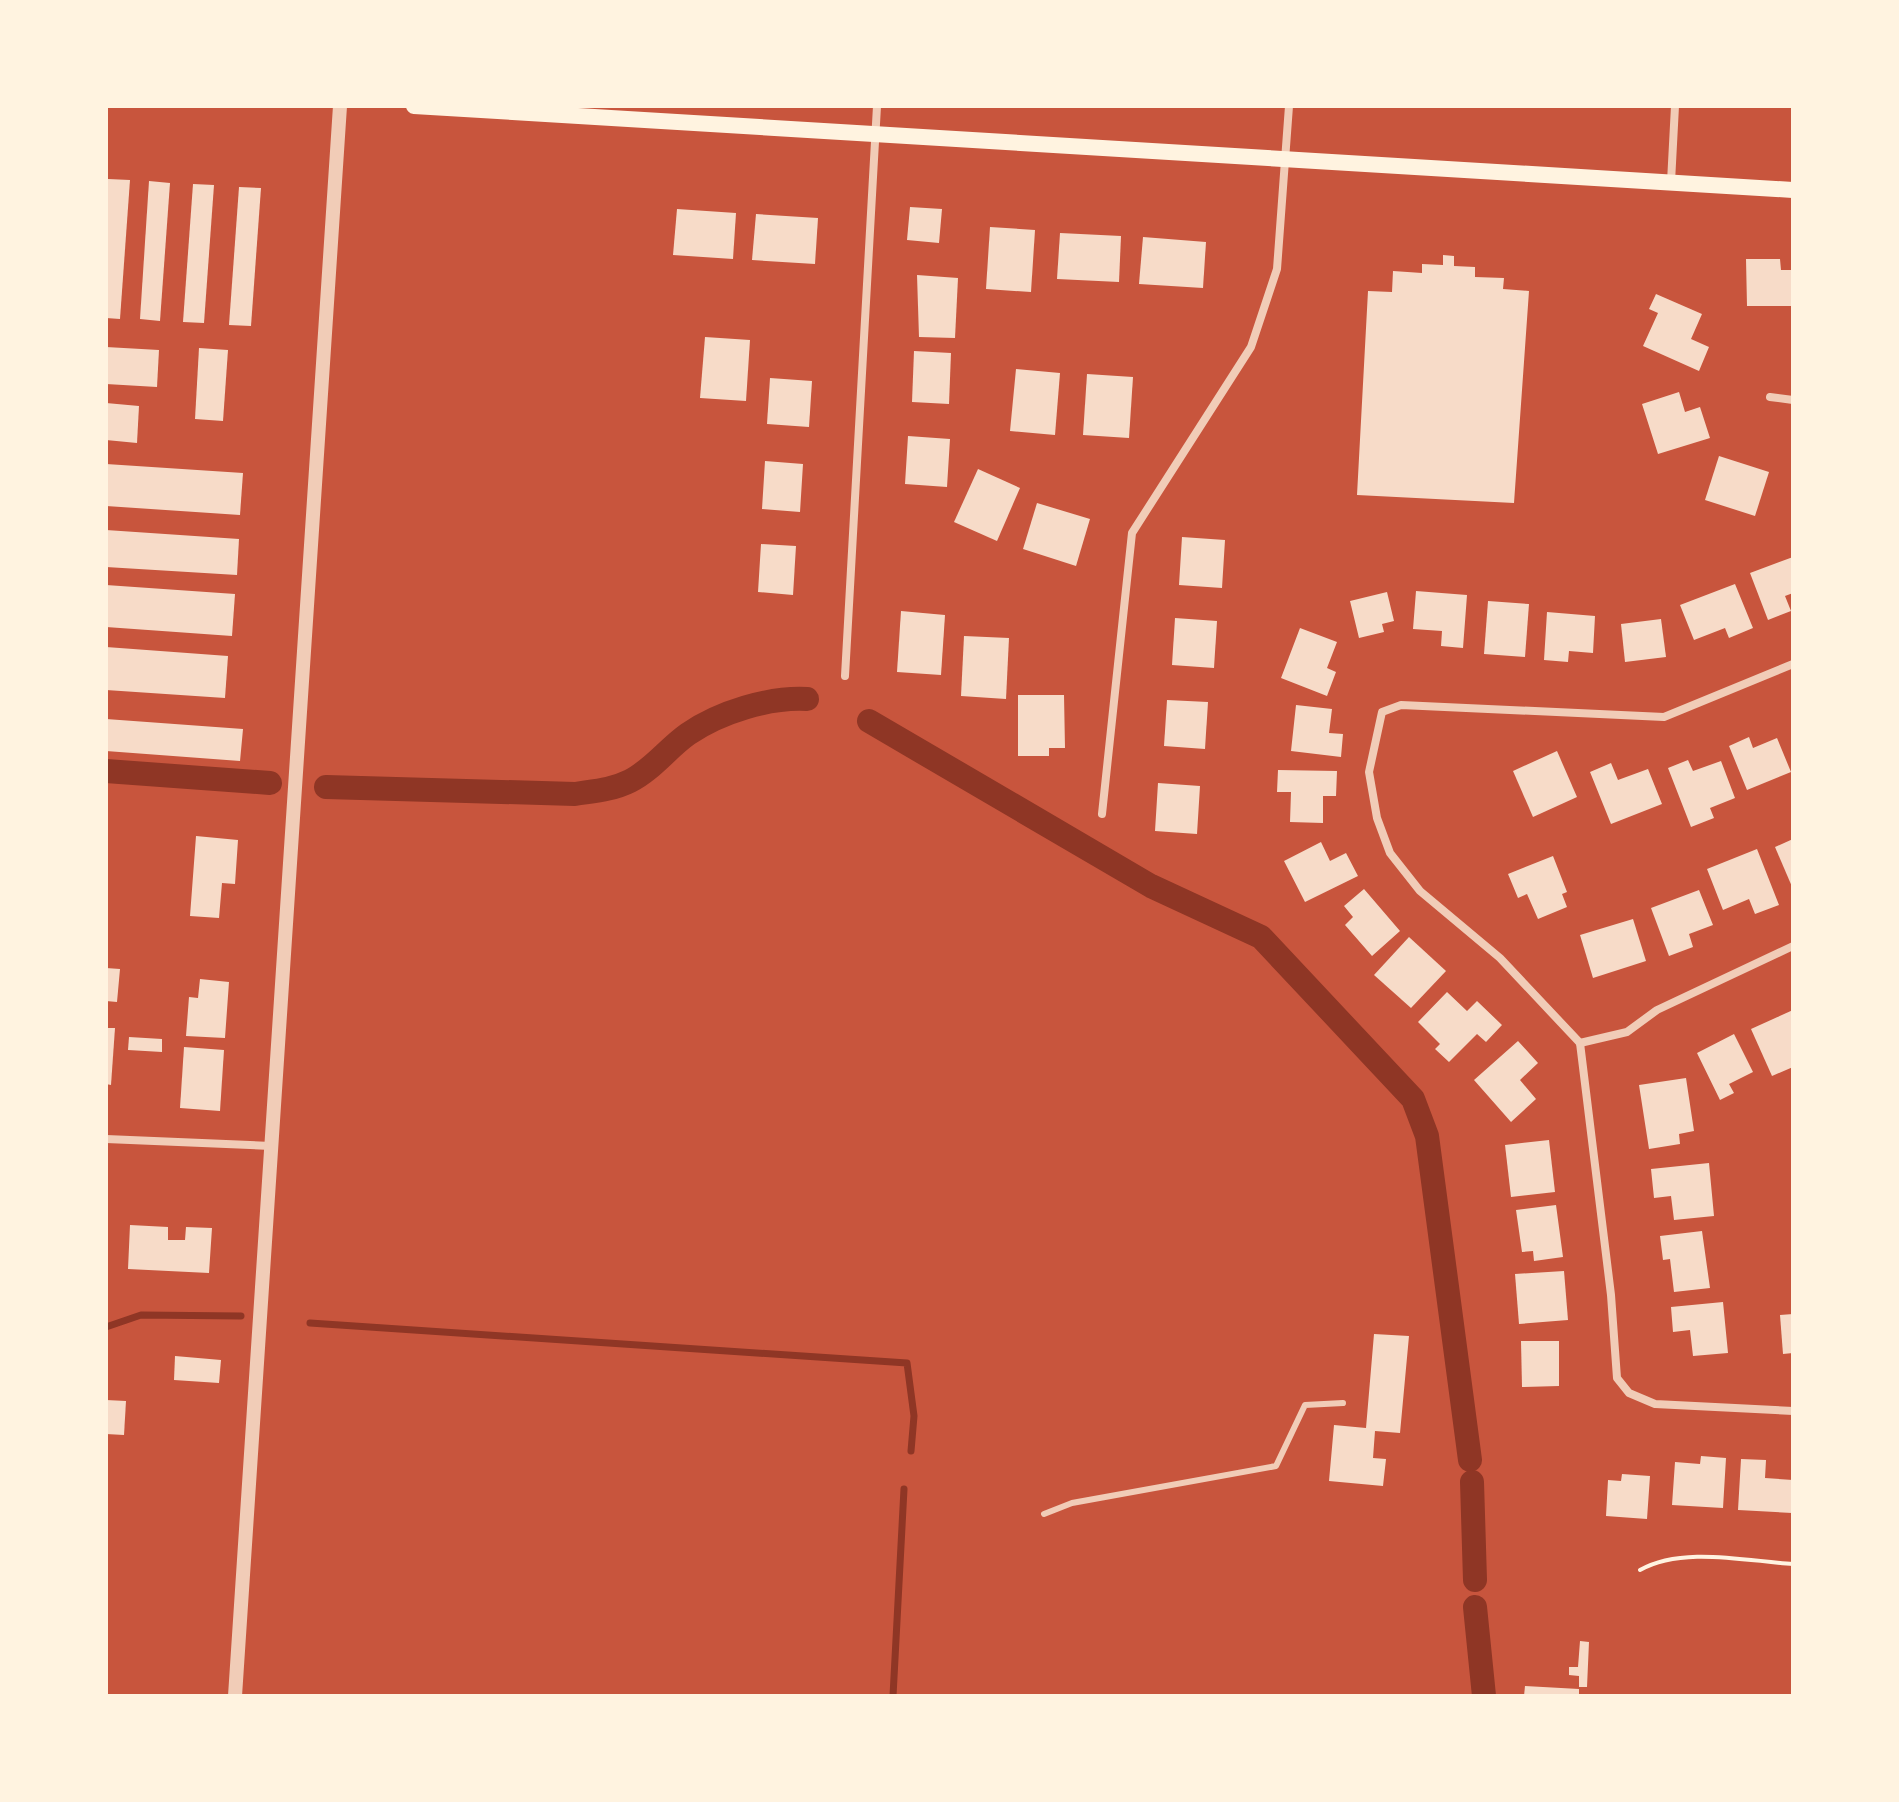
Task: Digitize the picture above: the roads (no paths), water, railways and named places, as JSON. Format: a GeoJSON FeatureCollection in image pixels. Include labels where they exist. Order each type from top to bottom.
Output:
{"type":"FeatureCollection","features":[{"type":"Feature","properties":{"kind":"main road"},"geometry":{"type":"LineString","coordinates":[[414,106],[1793,190]]}},
{"type":"Feature","properties":{"kind":"street"},"geometry":{"type":"LineString","coordinates":[[235,1696],[340,106]]}},
{"type":"Feature","properties":{"kind":"street"},"geometry":{"type":"LineString","coordinates":[[845,676],[877,106]]}},
{"type":"Feature","properties":{"kind":"street"},"geometry":{"type":"LineString","coordinates":[[1102,814],[1132,533],[1251,347],[1277,269],[1289,106]]}},
{"type":"Feature","properties":{"kind":"street"},"geometry":{"type":"LineString","coordinates":[[1671,182],[1675,106]]}},
{"type":"Feature","properties":{"kind":"street"},"geometry":{"type":"LineString","coordinates":[[1770,397],[1793,400]]}},
{"type":"Feature","properties":{"kind":"street"},"geometry":{"type":"LineString","coordinates":[[1793,664],[1664,717],[1401,705],[1382,712],[1369,772],[1377,818],[1390,853],[1420,891],[1500,958],[1580,1043],[1611,1295],[1617,1378],[1629,1393],[1655,1404],[1793,1411]]}},
{"type":"Feature","properties":{"kind":"street"},"geometry":{"type":"LineString","coordinates":[[1580,1043],[1627,1032],[1657,1010],[1793,946]]}},
{"type":"Feature","properties":{"kind":"street"},"geometry":{"type":"LineString","coordinates":[[106,1139],[271,1146]]}},
{"type":"Feature","properties":{"kind":"lane"},"geometry":{"type":"LineString","coordinates":[[1044,1514],[1072,1503],[1276,1466],[1305,1405],[1343,1403]]}},
{"type":"Feature","properties":{"kind":"waterway"},"geometry":{"type":"LineString","coordinates":[[326,787],[575,794],[603,790],[638,776],[688,734],[715,719],[761,703],[807,699]]}},
{"type":"Feature","properties":{"kind":"waterway"},"geometry":{"type":"LineString","coordinates":[[869,721],[1151,886],[1261,937],[1413,1099],[1427,1136],[1470,1460]]}},
{"type":"Feature","properties":{"kind":"waterway"},"geometry":{"type":"LineString","coordinates":[[106,771],[270,783]]}},
{"type":"Feature","properties":{"kind":"waterway"},"geometry":{"type":"LineString","coordinates":[[106,1327],[141,1315],[241,1316]]}},
{"type":"Feature","properties":{"kind":"waterway"},"geometry":{"type":"LineString","coordinates":[[310,1323],[907,1363],[914,1416],[911,1451]]}},
{"type":"Feature","properties":{"kind":"waterway"},"geometry":{"type":"LineString","coordinates":[[1472,1482],[1475,1580]]}},
{"type":"Feature","properties":{"kind":"waterway"},"geometry":{"type":"LineString","coordinates":[[893,1696],[904,1489]]}},
{"type":"Feature","properties":{"kind":"waterway"},"geometry":{"type":"LineString","coordinates":[[1475,1607],[1484,1696]]}}]}
